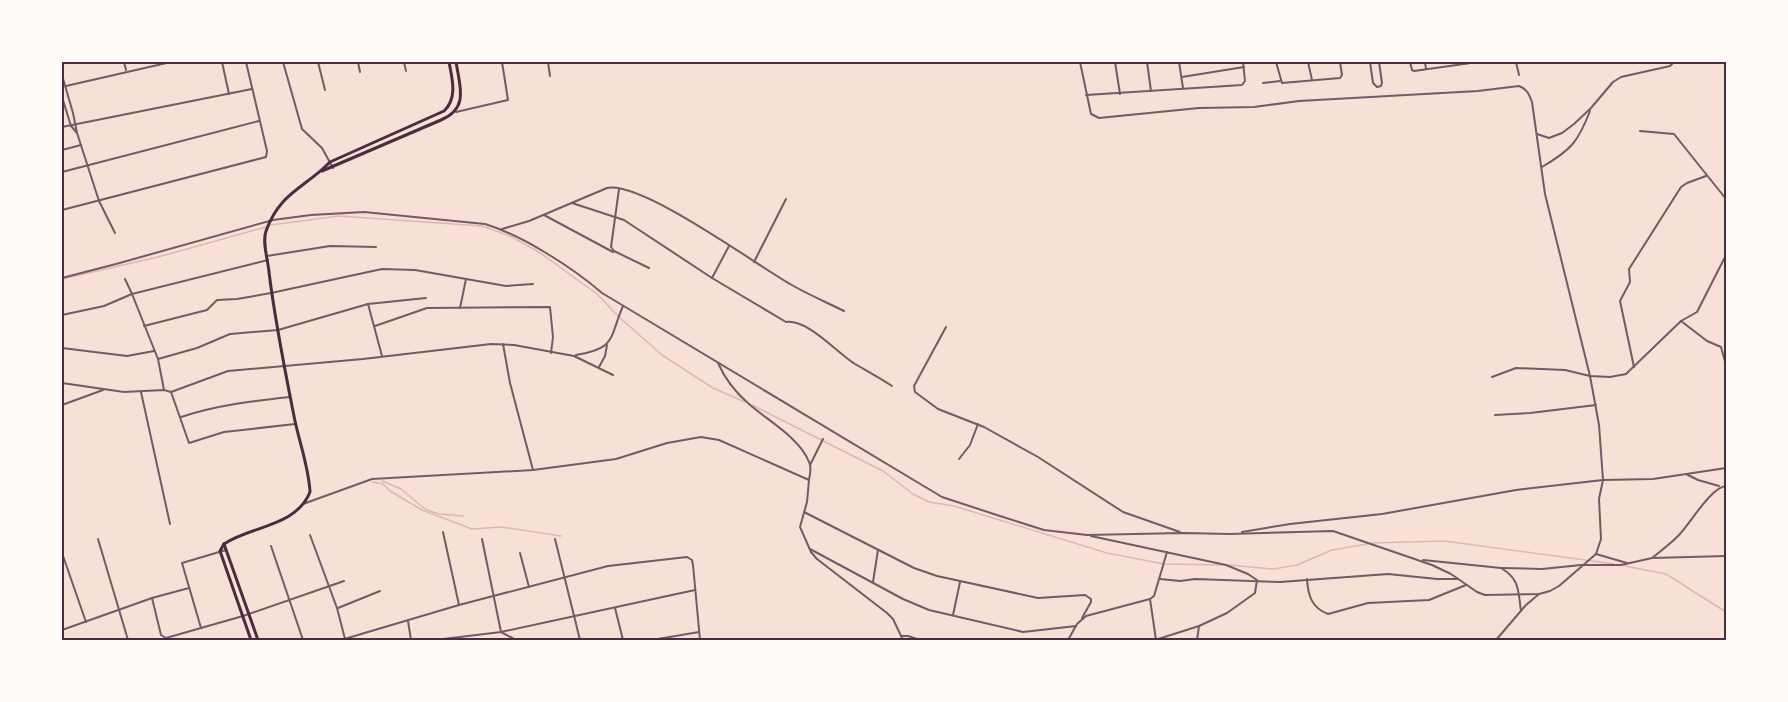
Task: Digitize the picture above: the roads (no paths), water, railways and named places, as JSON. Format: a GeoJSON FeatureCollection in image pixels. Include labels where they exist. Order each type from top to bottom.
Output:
{"type":"FeatureCollection","features":[{"type":"Feature","properties":{"kind":"main road"},"geometry":{"type":"LineString","coordinates":[[251,640],[220,551],[224,544],[276,523],[303,504],[310,487],[290,397],[271,293],[266,231],[289,194],[321,172],[330,162],[444,111],[449,106],[453,93],[449,62]]}},
{"type":"Feature","properties":{"kind":"main road"},"geometry":{"type":"LineString","coordinates":[[321,172],[456,112],[460,99],[456,62]]}},
{"type":"Feature","properties":{"kind":"main road"},"geometry":{"type":"LineString","coordinates":[[224,544],[258,640]]}},
{"type":"Feature","properties":{"kind":"street"},"geometry":{"type":"LineString","coordinates":[[124,62],[126,72]]}},
{"type":"Feature","properties":{"kind":"street"},"geometry":{"type":"LineString","coordinates":[[66,86],[171,62]]}},
{"type":"Feature","properties":{"kind":"street"},"geometry":{"type":"LineString","coordinates":[[222,62],[229,94]]}},
{"type":"Feature","properties":{"kind":"street"},"geometry":{"type":"LineString","coordinates":[[62,210],[266,157],[246,62]]}},
{"type":"Feature","properties":{"kind":"street"},"geometry":{"type":"LineString","coordinates":[[283,62],[302,129],[322,147],[333,168]]}},
{"type":"Feature","properties":{"kind":"street"},"geometry":{"type":"LineString","coordinates":[[318,62],[325,90]]}},
{"type":"Feature","properties":{"kind":"street"},"geometry":{"type":"LineString","coordinates":[[358,62],[360,72]]}},
{"type":"Feature","properties":{"kind":"street"},"geometry":{"type":"LineString","coordinates":[[404,62],[406,71]]}},
{"type":"Feature","properties":{"kind":"street"},"geometry":{"type":"LineString","coordinates":[[456,112],[507,100],[502,62]]}},
{"type":"Feature","properties":{"kind":"street"},"geometry":{"type":"LineString","coordinates":[[548,62],[550,76]]}},
{"type":"Feature","properties":{"kind":"street"},"geometry":{"type":"LineString","coordinates":[[1080,62],[1091,114],[1100,118],[1199,108],[1254,107],[1299,101],[1479,91],[1519,86],[1525,89],[1530,96],[1545,194],[1596,405],[1603,480],[1599,499],[1600,539],[1596,554],[1558,586],[1539,594],[1485,595],[1442,569],[1333,531],[1087,535]]}},
{"type":"Feature","properties":{"kind":"street"},"geometry":{"type":"LineString","coordinates":[[1115,62],[1120,94]]}},
{"type":"Feature","properties":{"kind":"street"},"geometry":{"type":"LineString","coordinates":[[1147,62],[1151,91]]}},
{"type":"Feature","properties":{"kind":"street"},"geometry":{"type":"LineString","coordinates":[[1179,62],[1183,88]]}},
{"type":"Feature","properties":{"kind":"street"},"geometry":{"type":"LineString","coordinates":[[1086,95],[1239,85],[1245,83],[1243,62]]}},
{"type":"Feature","properties":{"kind":"street"},"geometry":{"type":"LineString","coordinates":[[1280,81],[1276,62],[1281,62]]}},
{"type":"Feature","properties":{"kind":"street"},"geometry":{"type":"LineString","coordinates":[[1308,62],[1312,80]]}},
{"type":"Feature","properties":{"kind":"street"},"geometry":{"type":"LineString","coordinates":[[1263,83],[1340,78],[1340,62]]}},
{"type":"Feature","properties":{"kind":"street"},"geometry":{"type":"LineString","coordinates":[[1370,62],[1373,83],[1377,87],[1382,83],[1379,62]]}},
{"type":"Feature","properties":{"kind":"street"},"geometry":{"type":"LineString","coordinates":[[1410,62],[1413,71],[1478,62]]}},
{"type":"Feature","properties":{"kind":"street"},"geometry":{"type":"LineString","coordinates":[[1425,62],[1426,69]]}},
{"type":"Feature","properties":{"kind":"street"},"geometry":{"type":"LineString","coordinates":[[1516,62],[1519,75]]}},
{"type":"Feature","properties":{"kind":"street"},"geometry":{"type":"LineString","coordinates":[[1536,133],[1546,138],[1555,136],[1591,108],[1607,88],[1621,77],[1670,66],[1674,62]]}},
{"type":"Feature","properties":{"kind":"street"},"geometry":{"type":"LineString","coordinates":[[1182,77],[1244,67]]}},
{"type":"Feature","properties":{"kind":"street"},"geometry":{"type":"LineString","coordinates":[[62,75],[76,125],[76,134]]}},
{"type":"Feature","properties":{"kind":"street"},"geometry":{"type":"LineString","coordinates":[[62,128],[252,89]]}},
{"type":"Feature","properties":{"kind":"street"},"geometry":{"type":"LineString","coordinates":[[62,97],[71,126],[88,164],[99,201],[115,233]]}},
{"type":"Feature","properties":{"kind":"street"},"geometry":{"type":"LineString","coordinates":[[1542,167],[1568,151],[1575,143],[1591,108]]}},
{"type":"Feature","properties":{"kind":"street"},"geometry":{"type":"LineString","coordinates":[[62,172],[259,121]]}},
{"type":"Feature","properties":{"kind":"street"},"geometry":{"type":"LineString","coordinates":[[1640,131],[1674,134],[1726,199]]}},
{"type":"Feature","properties":{"kind":"street"},"geometry":{"type":"LineString","coordinates":[[62,150],[81,145]]}},
{"type":"Feature","properties":{"kind":"street"},"geometry":{"type":"LineString","coordinates":[[1634,367],[1620,301],[1630,282],[1629,268],[1681,187],[1706,176]]}},
{"type":"Feature","properties":{"kind":"street"},"geometry":{"type":"LineString","coordinates":[[502,229],[607,188],[619,189],[662,206],[790,284],[844,311]]}},
{"type":"Feature","properties":{"kind":"street"},"geometry":{"type":"LineString","coordinates":[[619,189],[611,247],[614,251],[649,268]]}},
{"type":"Feature","properties":{"kind":"street"},"geometry":{"type":"LineString","coordinates":[[754,262],[786,199]]}},
{"type":"Feature","properties":{"kind":"street"},"geometry":{"type":"LineString","coordinates":[[570,202],[630,223],[712,278],[786,322],[793,321],[814,332],[853,363],[892,386]]}},
{"type":"Feature","properties":{"kind":"street"},"geometry":{"type":"LineString","coordinates":[[62,278],[273,220],[311,215],[364,212],[469,222],[502,229],[559,262],[623,306],[942,497],[1044,530],[1087,535],[1226,565],[1257,580]]}},
{"type":"Feature","properties":{"kind":"street"},"geometry":{"type":"LineString","coordinates":[[543,214],[621,256]]}},
{"type":"Feature","properties":{"kind":"street"},"geometry":{"type":"LineString","coordinates":[[62,315],[104,306],[132,294],[267,258],[337,245],[376,247]]}},
{"type":"Feature","properties":{"kind":"street"},"geometry":{"type":"LineString","coordinates":[[712,278],[729,246]]}},
{"type":"Feature","properties":{"kind":"street"},"geometry":{"type":"LineString","coordinates":[[1492,377],[1516,368],[1565,370],[1590,376],[1626,374],[1681,321],[1697,312],[1726,255]]}},
{"type":"Feature","properties":{"kind":"street"},"geometry":{"type":"LineString","coordinates":[[144,326],[207,310],[216,300],[271,293],[382,268],[415,270],[507,286],[533,284]]}},
{"type":"Feature","properties":{"kind":"street"},"geometry":{"type":"LineString","coordinates":[[125,279],[158,359],[164,390]]}},
{"type":"Feature","properties":{"kind":"street"},"geometry":{"type":"LineString","coordinates":[[460,308],[466,279]]}},
{"type":"Feature","properties":{"kind":"street"},"geometry":{"type":"LineString","coordinates":[[158,359],[196,348],[230,334],[278,330],[368,304],[426,298]]}},
{"type":"Feature","properties":{"kind":"street"},"geometry":{"type":"LineString","coordinates":[[368,304],[382,356]]}},
{"type":"Feature","properties":{"kind":"street"},"geometry":{"type":"LineString","coordinates":[[599,367],[623,306]]}},
{"type":"Feature","properties":{"kind":"street"},"geometry":{"type":"LineString","coordinates":[[375,326],[427,308],[550,307],[553,337],[551,352]]}},
{"type":"Feature","properties":{"kind":"street"},"geometry":{"type":"LineString","coordinates":[[1681,321],[1707,341],[1725,349],[1726,365]]}},
{"type":"Feature","properties":{"kind":"street"},"geometry":{"type":"LineString","coordinates":[[946,327],[913,389],[915,392],[938,409],[978,424],[1038,457],[1123,512],[1183,533]]}},
{"type":"Feature","properties":{"kind":"street"},"geometry":{"type":"LineString","coordinates":[[502,344],[533,470]]}},
{"type":"Feature","properties":{"kind":"street"},"geometry":{"type":"LineString","coordinates":[[62,383],[141,392],[164,390],[171,392],[228,371],[502,344],[574,356],[613,375]]}},
{"type":"Feature","properties":{"kind":"street"},"geometry":{"type":"LineString","coordinates":[[574,356],[592,352],[607,345]]}},
{"type":"Feature","properties":{"kind":"street"},"geometry":{"type":"LineString","coordinates":[[62,348],[127,356],[155,351]]}},
{"type":"Feature","properties":{"kind":"street"},"geometry":{"type":"LineString","coordinates":[[718,363],[725,380],[748,403],[789,436],[805,455],[810,465]]}},
{"type":"Feature","properties":{"kind":"street"},"geometry":{"type":"LineString","coordinates":[[62,405],[105,389]]}},
{"type":"Feature","properties":{"kind":"street"},"geometry":{"type":"LineString","coordinates":[[141,392],[170,524]]}},
{"type":"Feature","properties":{"kind":"street"},"geometry":{"type":"LineString","coordinates":[[171,392],[189,443],[224,432],[296,424]]}},
{"type":"Feature","properties":{"kind":"street"},"geometry":{"type":"LineString","coordinates":[[180,418],[233,403],[290,397]]}},
{"type":"Feature","properties":{"kind":"street"},"geometry":{"type":"LineString","coordinates":[[1495,415],[1596,405]]}},
{"type":"Feature","properties":{"kind":"street"},"geometry":{"type":"LineString","coordinates":[[959,459],[970,445],[978,424]]}},
{"type":"Feature","properties":{"kind":"street"},"geometry":{"type":"LineString","coordinates":[[303,504],[372,479],[533,470],[616,459],[667,443],[706,438],[719,440],[809,480]]}},
{"type":"Feature","properties":{"kind":"street"},"geometry":{"type":"LineString","coordinates":[[823,439],[810,465],[801,527],[817,560],[891,616],[903,640]]}},
{"type":"Feature","properties":{"kind":"street"},"geometry":{"type":"LineString","coordinates":[[1230,534],[1290,524],[1382,514],[1516,490],[1603,480],[1653,479],[1726,467],[1726,441]]}},
{"type":"Feature","properties":{"kind":"street"},"geometry":{"type":"LineString","coordinates":[[1686,474],[1698,480],[1721,486],[1726,485]]}},
{"type":"Feature","properties":{"kind":"street"},"geometry":{"type":"LineString","coordinates":[[1652,558],[1676,538],[1721,486]]}},
{"type":"Feature","properties":{"kind":"street"},"geometry":{"type":"LineString","coordinates":[[804,511],[914,568],[960,581],[1038,598],[1085,595],[1091,601],[1068,640]]}},
{"type":"Feature","properties":{"kind":"street"},"geometry":{"type":"LineString","coordinates":[[443,532],[459,605]]}},
{"type":"Feature","properties":{"kind":"street"},"geometry":{"type":"LineString","coordinates":[[310,535],[337,608],[345,639]]}},
{"type":"Feature","properties":{"kind":"street"},"geometry":{"type":"LineString","coordinates":[[98,539],[128,640]]}},
{"type":"Feature","properties":{"kind":"street"},"geometry":{"type":"LineString","coordinates":[[482,539],[501,632]]}},
{"type":"Feature","properties":{"kind":"street"},"geometry":{"type":"LineString","coordinates":[[555,539],[580,640]]}},
{"type":"Feature","properties":{"kind":"street"},"geometry":{"type":"LineString","coordinates":[[271,546],[303,640]]}},
{"type":"Feature","properties":{"kind":"street"},"geometry":{"type":"LineString","coordinates":[[810,549],[923,608],[1023,632],[1076,626]]}},
{"type":"Feature","properties":{"kind":"street"},"geometry":{"type":"LineString","coordinates":[[201,628],[182,563],[226,550]]}},
{"type":"Feature","properties":{"kind":"street"},"geometry":{"type":"LineString","coordinates":[[873,583],[878,550]]}},
{"type":"Feature","properties":{"kind":"street"},"geometry":{"type":"LineString","coordinates":[[1082,618],[1106,609],[1150,599],[1155,594],[1167,552]]}},
{"type":"Feature","properties":{"kind":"street"},"geometry":{"type":"LineString","coordinates":[[62,553],[86,622]]}},
{"type":"Feature","properties":{"kind":"street"},"geometry":{"type":"LineString","coordinates":[[520,553],[529,587]]}},
{"type":"Feature","properties":{"kind":"street"},"geometry":{"type":"LineString","coordinates":[[1596,554],[1627,563]]}},
{"type":"Feature","properties":{"kind":"street"},"geometry":{"type":"LineString","coordinates":[[1420,560],[1526,570],[1581,565],[1621,565],[1652,558],[1726,556]]}},
{"type":"Feature","properties":{"kind":"street"},"geometry":{"type":"LineString","coordinates":[[341,640],[459,605],[608,566],[687,557],[693,562],[700,640]]}},
{"type":"Feature","properties":{"kind":"street"},"geometry":{"type":"LineString","coordinates":[[1501,568],[1515,579],[1521,611]]}},
{"type":"Feature","properties":{"kind":"street"},"geometry":{"type":"LineString","coordinates":[[1160,579],[1280,582],[1388,574],[1458,579]]}},
{"type":"Feature","properties":{"kind":"street"},"geometry":{"type":"LineString","coordinates":[[1307,579],[1308,594],[1315,607],[1328,614],[1368,603],[1429,600],[1466,585]]}},
{"type":"Feature","properties":{"kind":"street"},"geometry":{"type":"LineString","coordinates":[[1150,599],[1156,640],[1199,626],[1227,613],[1255,593],[1257,580]]}},
{"type":"Feature","properties":{"kind":"street"},"geometry":{"type":"LineString","coordinates":[[152,598],[163,638],[243,616],[344,581]]}},
{"type":"Feature","properties":{"kind":"street"},"geometry":{"type":"LineString","coordinates":[[953,615],[960,581]]}},
{"type":"Feature","properties":{"kind":"street"},"geometry":{"type":"LineString","coordinates":[[62,630],[152,598],[189,588]]}},
{"type":"Feature","properties":{"kind":"street"},"geometry":{"type":"LineString","coordinates":[[435,640],[472,639],[695,590]]}},
{"type":"Feature","properties":{"kind":"street"},"geometry":{"type":"LineString","coordinates":[[337,608],[380,591]]}},
{"type":"Feature","properties":{"kind":"street"},"geometry":{"type":"LineString","coordinates":[[1496,640],[1539,594]]}},
{"type":"Feature","properties":{"kind":"street"},"geometry":{"type":"LineString","coordinates":[[615,607],[623,640]]}},
{"type":"Feature","properties":{"kind":"street"},"geometry":{"type":"LineString","coordinates":[[408,621],[411,640]]}},
{"type":"Feature","properties":{"kind":"street"},"geometry":{"type":"LineString","coordinates":[[1197,640],[1199,626]]}},
{"type":"Feature","properties":{"kind":"street"},"geometry":{"type":"LineString","coordinates":[[501,632],[516,640]]}},
{"type":"Feature","properties":{"kind":"street"},"geometry":{"type":"LineString","coordinates":[[652,640],[699,632]]}},
{"type":"Feature","properties":{"kind":"street"},"geometry":{"type":"LineString","coordinates":[[901,636],[920,640]]}},
{"type":"Feature","properties":{"kind":"waterway"},"geometry":{"type":"LineString","coordinates":[[271,225],[339,216],[482,226],[510,236],[539,252],[597,294],[662,355],[713,388],[745,402]]}},
{"type":"Feature","properties":{"kind":"waterway"},"geometry":{"type":"LineString","coordinates":[[62,279],[158,257],[266,227]]}},
{"type":"Feature","properties":{"kind":"waterway"},"geometry":{"type":"LineString","coordinates":[[752,405],[883,471],[913,494],[929,502],[954,506],[1107,553],[1164,564],[1221,565]]}},
{"type":"Feature","properties":{"kind":"waterway"},"geometry":{"type":"LineString","coordinates":[[382,481],[401,489],[425,509],[439,514],[464,516]]}},
{"type":"Feature","properties":{"kind":"waterway"},"geometry":{"type":"LineString","coordinates":[[372,482],[383,484],[390,491],[422,510],[472,529],[501,527],[561,536]]}},
{"type":"Feature","properties":{"kind":"waterway"},"geometry":{"type":"LineString","coordinates":[[1372,543],[1444,541],[1614,564]]}},
{"type":"Feature","properties":{"kind":"waterway"},"geometry":{"type":"LineString","coordinates":[[1229,565],[1273,569],[1297,565],[1332,550],[1367,544]]}},
{"type":"Feature","properties":{"kind":"waterway"},"geometry":{"type":"LineString","coordinates":[[1625,566],[1666,574],[1726,612]]}}]}
